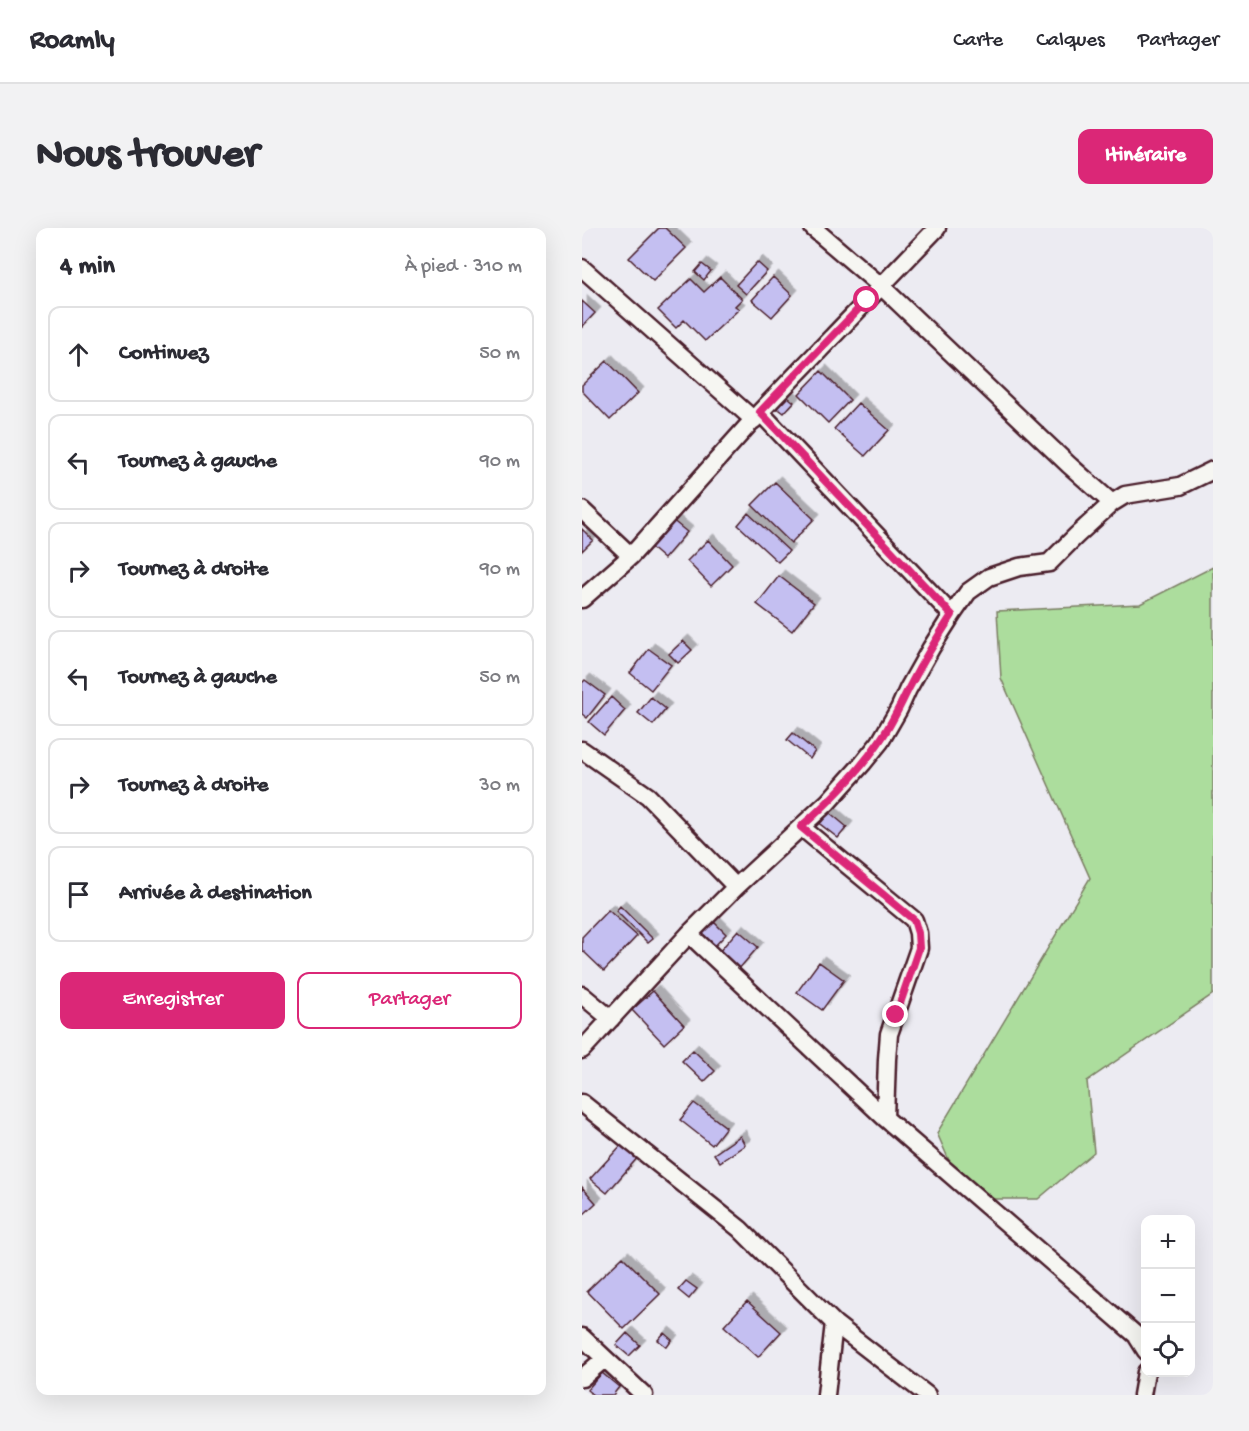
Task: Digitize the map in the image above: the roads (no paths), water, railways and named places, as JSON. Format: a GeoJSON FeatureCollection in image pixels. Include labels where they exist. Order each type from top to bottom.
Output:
{"type":"FeatureCollection","features":[{"type":"Feature","properties":{"kind":"street"},"geometry":{"type":"LineString","coordinates":[[813,228],[882,287],[1112,503]]}},
{"type":"Feature","properties":{"kind":"street"},"geometry":{"type":"LineString","coordinates":[[582,599],[631,555],[757,416],[937,228]]}},
{"type":"Feature","properties":{"kind":"street"},"geometry":{"type":"LineString","coordinates":[[582,268],[757,416],[952,615]]}},
{"type":"Feature","properties":{"kind":"street"},"geometry":{"type":"LineString","coordinates":[[582,1050],[689,934],[828,802],[863,763],[899,710],[931,648],[968,592],[988,577],[1019,567],[1049,564],[1112,503],[1125,495],[1180,486],[1213,470]]}},
{"type":"Feature","properties":{"kind":"street"},"geometry":{"type":"LineString","coordinates":[[582,510],[631,555]]}},
{"type":"Feature","properties":{"kind":"street"},"geometry":{"type":"LineString","coordinates":[[582,750],[648,796],[736,887]]}},
{"type":"Feature","properties":{"kind":"street"},"geometry":{"type":"LineString","coordinates":[[801,827],[914,920],[918,933],[919,948],[889,1034],[885,1118]]}},
{"type":"Feature","properties":{"kind":"street"},"geometry":{"type":"LineString","coordinates":[[689,934],[885,1118],[1136,1335],[1141,1343]]}},
{"type":"Feature","properties":{"kind":"street"},"geometry":{"type":"LineString","coordinates":[[582,995],[611,1019]]}},
{"type":"Feature","properties":{"kind":"street"},"geometry":{"type":"LineString","coordinates":[[582,1103],[740,1229],[834,1323],[927,1395]]}},
{"type":"Feature","properties":{"kind":"street"},"geometry":{"type":"LineString","coordinates":[[826,1395],[834,1323]]}},
{"type":"Feature","properties":{"kind":"street"},"geometry":{"type":"LineString","coordinates":[[582,1337],[644,1395]]}},
{"type":"Feature","properties":{"kind":"street"},"geometry":{"type":"LineString","coordinates":[[582,1378],[604,1359]]}},
{"type":"Feature","properties":{"kind":"street"},"geometry":{"type":"LineString","coordinates":[[1142,1395],[1145,1377]]}}]}
